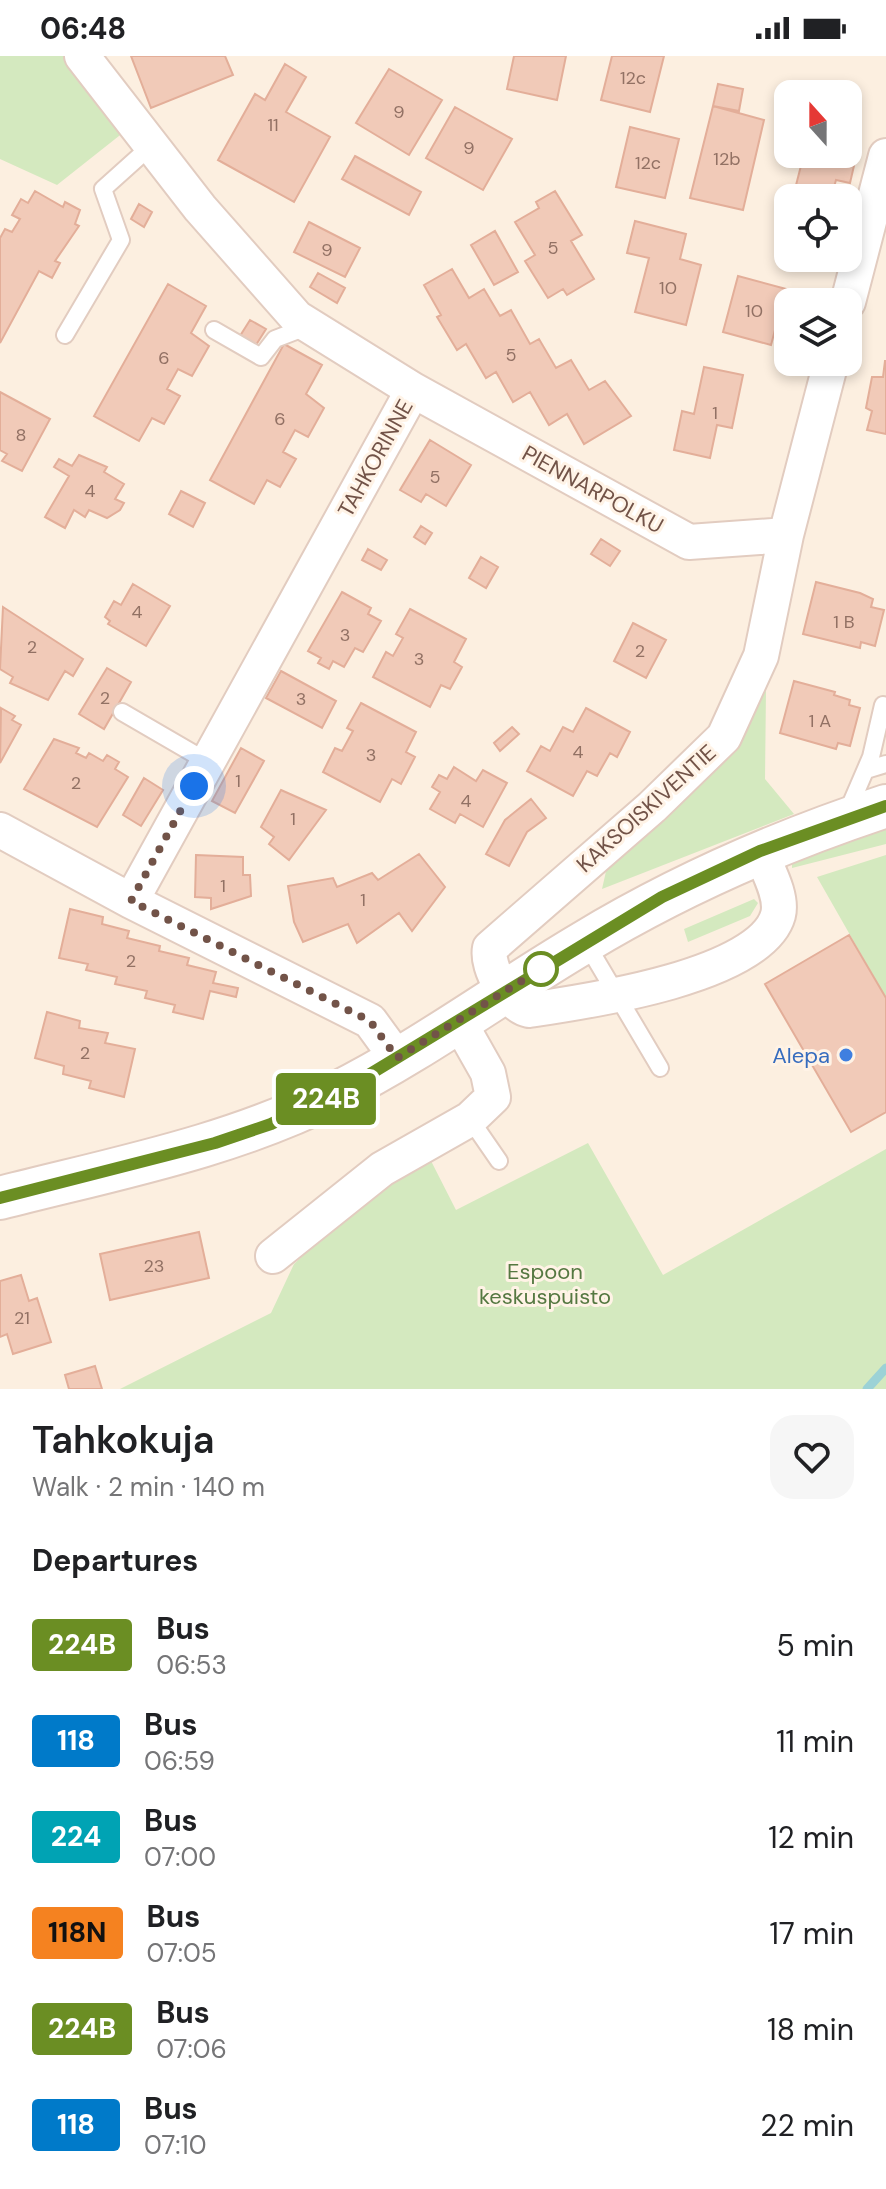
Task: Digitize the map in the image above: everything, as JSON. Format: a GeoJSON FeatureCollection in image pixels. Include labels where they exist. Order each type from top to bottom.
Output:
{"type":"FeatureCollection","features":[{"type":"Feature","properties":{"kind":"street","name":"TAHKORINNE"},"geometry":{"type":"LineString","coordinates":[[82,56],[219,229],[297,318],[413,390],[131,901]]}},
{"type":"Feature","properties":{"kind":"street"},"geometry":{"type":"LineString","coordinates":[[852,288],[886,156]]}},
{"type":"Feature","properties":{"kind":"street","name":"KAKSOISKIVENTIE"},"geometry":{"type":"LineString","coordinates":[[505,991],[488,958],[490,948],[652,807],[724,737],[761,656],[786,535],[827,376]]}},
{"type":"Feature","properties":{"kind":"street","name":"PIENNARPOLKU"},"geometry":{"type":"LineString","coordinates":[[413,390],[689,542],[786,535]]}},
{"type":"Feature","properties":{"kind":"street"},"geometry":{"type":"LineString","coordinates":[[0,1198],[215,1143],[271,1124],[337,1093],[662,897],[760,851],[886,806]]}},
{"type":"Feature","properties":{"kind":"street"},"geometry":{"type":"LineString","coordinates":[[0,830],[252,969],[370,1021],[397,1058]]}},
{"type":"Feature","properties":{"kind":"street"},"geometry":{"type":"LineString","coordinates":[[505,991],[520,1008],[529,1010],[616,997],[695,975],[730,958],[770,930],[779,914],[778,899],[760,851]]}},
{"type":"Feature","properties":{"kind":"street"},"geometry":{"type":"LineString","coordinates":[[273,1256],[382,1169],[470,1119],[493,1097],[492,1085],[458,1020]]}},
{"type":"Feature","properties":{"kind":"lane"},"geometry":{"type":"LineString","coordinates":[[65,335],[121,240],[103,189],[152,145]]}},
{"type":"Feature","properties":{"kind":"lane"},"geometry":{"type":"LineString","coordinates":[[214,330],[261,357],[275,339],[310,326]]}},
{"type":"Feature","properties":{"kind":"lane"},"geometry":{"type":"LineString","coordinates":[[844,820],[866,770],[883,705]]}},
{"type":"Feature","properties":{"kind":"lane"},"geometry":{"type":"LineString","coordinates":[[122,712],[208,762]]}},
{"type":"Feature","properties":{"kind":"lane"},"geometry":{"type":"LineString","coordinates":[[866,770],[886,764]]}},
{"type":"Feature","properties":{"kind":"lane"},"geometry":{"type":"LineString","coordinates":[[585,941],[660,1068]]}},
{"type":"Feature","properties":{"kind":"lane"},"geometry":{"type":"LineString","coordinates":[[470,1119],[499,1161]]}},
{"type":"Feature","properties":{"kind":"green space"},"geometry":{"type":"Polygon","coordinates":[[[0,56],[74,56],[124,132],[57,185],[0,159],[0,56]]]}},
{"type":"Feature","properties":{"kind":"green space"},"geometry":{"type":"Polygon","coordinates":[[[766,690],[765,779],[794,814],[602,889],[607,867],[733,747],[766,690]]]}},
{"type":"Feature","properties":{"kind":"green space"},"geometry":{"type":"Polygon","coordinates":[[[886,821],[886,844],[792,868],[792,861],[886,821]]]}},
{"type":"Feature","properties":{"kind":"green space"},"geometry":{"type":"Polygon","coordinates":[[[886,855],[886,998],[817,877],[886,855]]]}},
{"type":"Feature","properties":{"kind":"green space"},"geometry":{"type":"Polygon","coordinates":[[[754,899],[758,903],[750,916],[688,942],[684,929],[754,899]]]}},
{"type":"Feature","properties":{"kind":"green space","name":"Espoon keskuspuisto"},"geometry":{"type":"Polygon","coordinates":[[[588,1143],[663,1275],[886,1149],[886,1389],[120,1389],[271,1313],[294,1264],[365,1197],[429,1157],[456,1210],[588,1143]]]}},
{"type":"Feature","properties":{"kind":"building"},"geometry":{"type":"Polygon","coordinates":[[[131,56],[225,56],[233,75],[151,108],[131,56]]]}},
{"type":"Feature","properties":{"kind":"building"},"geometry":{"type":"Polygon","coordinates":[[[514,56],[566,56],[557,100],[507,89],[514,56]]]}},
{"type":"Feature","properties":{"kind":"building"},"geometry":{"type":"Polygon","coordinates":[[[612,56],[664,56],[650,112],[601,100],[612,56]]]}},
{"type":"Feature","properties":{"kind":"building"},"geometry":{"type":"Polygon","coordinates":[[[285,64],[306,77],[286,112],[330,137],[294,202],[218,160],[255,94],[265,100],[285,64]]]}},
{"type":"Feature","properties":{"kind":"building"},"geometry":{"type":"Polygon","coordinates":[[[389,69],[442,100],[409,155],[356,123],[389,69]]]}},
{"type":"Feature","properties":{"kind":"building"},"geometry":{"type":"Polygon","coordinates":[[[718,84],[743,89],[739,111],[713,106],[718,84]]]}},
{"type":"Feature","properties":{"kind":"building"},"geometry":{"type":"Polygon","coordinates":[[[713,106],[764,120],[743,210],[690,198],[713,106]]]}},
{"type":"Feature","properties":{"kind":"building"},"geometry":{"type":"Polygon","coordinates":[[[455,107],[512,139],[483,190],[426,158],[455,107]]]}},
{"type":"Feature","properties":{"kind":"building"},"geometry":{"type":"Polygon","coordinates":[[[630,127],[679,139],[665,198],[616,187],[630,127]]]}},
{"type":"Feature","properties":{"kind":"building"},"geometry":{"type":"Polygon","coordinates":[[[355,156],[421,192],[409,215],[342,179],[355,156]]]}},
{"type":"Feature","properties":{"kind":"building"},"geometry":{"type":"Polygon","coordinates":[[[800,168],[853,168],[850,183],[836,180],[835,184],[796,184],[800,168]]]}},
{"type":"Feature","properties":{"kind":"building"},"geometry":{"type":"Polygon","coordinates":[[[35,191],[63,207],[65,202],[80,210],[75,224],[79,226],[55,261],[60,263],[52,278],[39,271],[0,343],[0,238],[5,229],[12,232],[20,219],[12,215],[21,199],[28,203],[35,191]]]}},
{"type":"Feature","properties":{"kind":"building"},"geometry":{"type":"Polygon","coordinates":[[[555,191],[582,235],[571,241],[594,279],[567,295],[563,289],[548,298],[525,261],[535,255],[515,222],[539,208],[536,202],[555,191]]]}},
{"type":"Feature","properties":{"kind":"building"},"geometry":{"type":"Polygon","coordinates":[[[139,204],[152,212],[144,227],[131,219],[139,204]]]}},
{"type":"Feature","properties":{"kind":"building"},"geometry":{"type":"Polygon","coordinates":[[[635,221],[686,234],[680,259],[701,265],[686,325],[635,312],[649,258],[627,253],[635,221]]]}},
{"type":"Feature","properties":{"kind":"building"},"geometry":{"type":"Polygon","coordinates":[[[309,222],[360,248],[345,277],[294,252],[309,222]]]}},
{"type":"Feature","properties":{"kind":"building"},"geometry":{"type":"Polygon","coordinates":[[[495,231],[518,272],[494,285],[471,245],[495,231]]]}},
{"type":"Feature","properties":{"kind":"building"},"geometry":{"type":"Polygon","coordinates":[[[452,269],[469,298],[484,289],[500,316],[511,310],[530,344],[539,339],[556,368],[571,360],[589,390],[605,381],[631,416],[584,444],[567,414],[549,425],[530,392],[513,402],[496,372],[486,378],[466,344],[457,350],[437,317],[441,315],[424,285],[452,269]]]}},
{"type":"Feature","properties":{"kind":"building"},"geometry":{"type":"Polygon","coordinates":[[[318,273],[345,288],[337,303],[310,287],[318,273]]]}},
{"type":"Feature","properties":{"kind":"building"},"geometry":{"type":"Polygon","coordinates":[[[738,276],[782,288],[774,288],[774,334],[771,345],[723,332],[738,276]]]}},
{"type":"Feature","properties":{"kind":"building"},"geometry":{"type":"Polygon","coordinates":[[[168,284],[206,306],[191,333],[209,346],[192,376],[178,369],[167,389],[180,396],[164,424],[152,418],[139,441],[94,416],[168,284]]]}},
{"type":"Feature","properties":{"kind":"building"},"geometry":{"type":"Polygon","coordinates":[[[250,320],[266,329],[256,345],[240,336],[250,320]]]}},
{"type":"Feature","properties":{"kind":"building"},"geometry":{"type":"Polygon","coordinates":[[[284,344],[322,365],[306,394],[324,408],[308,437],[295,430],[283,452],[296,459],[280,487],[267,480],[254,504],[210,480],[284,344]]]}},
{"type":"Feature","properties":{"kind":"building"},"geometry":{"type":"Polygon","coordinates":[[[885,361],[886,434],[867,430],[872,411],[866,408],[872,377],[883,377],[885,361]]]}},
{"type":"Feature","properties":{"kind":"building"},"geometry":{"type":"Polygon","coordinates":[[[704,367],[743,375],[732,428],[717,425],[710,458],[674,450],[682,411],[694,414],[704,367]]]}},
{"type":"Feature","properties":{"kind":"building"},"geometry":{"type":"Polygon","coordinates":[[[0,392],[50,419],[22,471],[2,461],[7,454],[0,450],[0,392]]]}},
{"type":"Feature","properties":{"kind":"building"},"geometry":{"type":"Polygon","coordinates":[[[430,440],[471,465],[446,506],[426,494],[421,502],[400,490],[430,440]]]}},
{"type":"Feature","properties":{"kind":"building"},"geometry":{"type":"Polygon","coordinates":[[[79,455],[107,467],[104,472],[124,484],[115,499],[124,503],[120,510],[107,518],[89,510],[85,517],[74,510],[65,528],[45,517],[69,476],[54,467],[59,459],[72,466],[79,455]]]}},
{"type":"Feature","properties":{"kind":"building"},"geometry":{"type":"Polygon","coordinates":[[[181,491],[205,503],[193,527],[169,514],[181,491]]]}},
{"type":"Feature","properties":{"kind":"building"},"geometry":{"type":"Polygon","coordinates":[[[421,526],[432,533],[425,544],[414,537],[421,526]]]}},
{"type":"Feature","properties":{"kind":"building"},"geometry":{"type":"Polygon","coordinates":[[[601,539],[620,551],[610,566],[591,554],[601,539]]]}},
{"type":"Feature","properties":{"kind":"building"},"geometry":{"type":"Polygon","coordinates":[[[368,549],[387,560],[381,570],[362,560],[368,549]]]}},
{"type":"Feature","properties":{"kind":"building"},"geometry":{"type":"Polygon","coordinates":[[[481,557],[498,567],[486,588],[469,578],[481,557]]]}},
{"type":"Feature","properties":{"kind":"building"},"geometry":{"type":"Polygon","coordinates":[[[816,582],[860,593],[873,599],[871,607],[884,610],[875,646],[861,642],[860,648],[803,634],[816,582]]]}},
{"type":"Feature","properties":{"kind":"building"},"geometry":{"type":"Polygon","coordinates":[[[133,584],[170,606],[146,646],[108,624],[110,621],[105,617],[114,601],[121,605],[133,584]]]}},
{"type":"Feature","properties":{"kind":"building"},"geometry":{"type":"Polygon","coordinates":[[[342,592],[371,608],[368,614],[381,621],[363,652],[355,648],[344,667],[333,661],[329,669],[318,663],[321,658],[308,651],[342,592]]]}},
{"type":"Feature","properties":{"kind":"building"},"geometry":{"type":"Polygon","coordinates":[[[3,607],[83,659],[73,676],[65,671],[48,700],[10,683],[13,677],[0,669],[3,607]]]}},
{"type":"Feature","properties":{"kind":"building"},"geometry":{"type":"Polygon","coordinates":[[[410,609],[466,639],[454,662],[462,667],[450,689],[441,685],[430,707],[373,677],[386,652],[393,656],[403,638],[396,634],[410,609]]]}},
{"type":"Feature","properties":{"kind":"building"},"geometry":{"type":"Polygon","coordinates":[[[633,623],[666,640],[646,678],[614,661],[633,623]]]}},
{"type":"Feature","properties":{"kind":"building"},"geometry":{"type":"Polygon","coordinates":[[[107,668],[131,682],[104,729],[79,714],[107,668]]]}},
{"type":"Feature","properties":{"kind":"building"},"geometry":{"type":"Polygon","coordinates":[[[281,671],[336,701],[322,728],[266,698],[281,671]]]}},
{"type":"Feature","properties":{"kind":"building"},"geometry":{"type":"Polygon","coordinates":[[[794,681],[835,692],[834,695],[850,700],[849,705],[860,708],[850,746],[838,743],[836,749],[780,733],[794,681]]]}},
{"type":"Feature","properties":{"kind":"building"},"geometry":{"type":"Polygon","coordinates":[[[361,703],[416,732],[406,752],[415,757],[401,784],[392,779],[380,802],[323,772],[335,748],[342,751],[353,731],[347,728],[361,703]]]}},
{"type":"Feature","properties":{"kind":"building"},"geometry":{"type":"Polygon","coordinates":[[[1,708],[15,716],[12,720],[21,725],[0,763],[1,708]]]}},
{"type":"Feature","properties":{"kind":"building"},"geometry":{"type":"Polygon","coordinates":[[[586,708],[630,732],[617,757],[610,753],[597,776],[587,771],[573,796],[527,771],[541,746],[550,751],[563,727],[573,732],[586,708]]]}},
{"type":"Feature","properties":{"kind":"building"},"geometry":{"type":"Polygon","coordinates":[[[512,727],[519,734],[500,751],[494,743],[512,727]]]}},
{"type":"Feature","properties":{"kind":"building"},"geometry":{"type":"Polygon","coordinates":[[[54,739],[79,748],[76,753],[86,758],[89,753],[103,761],[107,755],[119,762],[115,769],[128,777],[97,827],[24,789],[54,739]]]}},
{"type":"Feature","properties":{"kind":"building"},"geometry":{"type":"Polygon","coordinates":[[[241,748],[264,761],[235,813],[212,801],[241,748]]]}},
{"type":"Feature","properties":{"kind":"building"},"geometry":{"type":"Polygon","coordinates":[[[454,767],[476,781],[483,770],[507,783],[483,827],[460,814],[455,823],[430,809],[440,792],[432,787],[439,775],[447,779],[454,767]]]}},
{"type":"Feature","properties":{"kind":"building"},"geometry":{"type":"Polygon","coordinates":[[[144,778],[163,790],[141,826],[123,815],[144,778]]]}},
{"type":"Feature","properties":{"kind":"building"},"geometry":{"type":"Polygon","coordinates":[[[281,790],[326,810],[289,860],[269,844],[274,837],[261,827],[281,790]]]}},
{"type":"Feature","properties":{"kind":"building"},"geometry":{"type":"Polygon","coordinates":[[[531,799],[546,818],[527,832],[509,866],[486,854],[505,820],[531,799]]]}},
{"type":"Feature","properties":{"kind":"building"},"geometry":{"type":"Polygon","coordinates":[[[419,854],[445,887],[412,931],[399,913],[357,943],[348,924],[303,942],[294,922],[288,886],[333,878],[337,887],[372,873],[378,880],[419,854]]]}},
{"type":"Feature","properties":{"kind":"building"},"geometry":{"type":"Polygon","coordinates":[[[196,855],[243,857],[243,875],[250,875],[251,896],[211,909],[211,898],[195,897],[196,855]]]}},
{"type":"Feature","properties":{"kind":"building"},"geometry":{"type":"Polygon","coordinates":[[[70,909],[103,917],[102,924],[129,931],[127,938],[160,946],[159,951],[189,958],[187,965],[216,972],[213,983],[238,988],[236,997],[210,991],[203,1019],[173,1012],[175,1005],[145,998],[147,991],[115,984],[117,977],[86,970],[88,964],[59,958],[70,909]]]}},
{"type":"Feature","properties":{"kind":"building","name":"Alepa"},"geometry":{"type":"Polygon","coordinates":[[[849,935],[886,998],[886,1112],[851,1132],[765,984],[849,935]]]}},
{"type":"Feature","properties":{"kind":"building"},"geometry":{"type":"Polygon","coordinates":[[[47,1012],[80,1021],[79,1028],[108,1033],[105,1043],[135,1049],[124,1097],[89,1088],[91,1081],[63,1074],[64,1066],[35,1058],[47,1012]]]}},
{"type":"Feature","properties":{"kind":"building"},"geometry":{"type":"Polygon","coordinates":[[[199,1232],[209,1278],[110,1300],[100,1254],[199,1232]]]}},
{"type":"Feature","properties":{"kind":"building"},"geometry":{"type":"Polygon","coordinates":[[[21,1275],[29,1301],[37,1298],[51,1342],[13,1354],[7,1334],[0,1337],[0,1281],[21,1275]]]}},
{"type":"Feature","properties":{"kind":"building"},"geometry":{"type":"Polygon","coordinates":[[[95,1366],[102,1389],[69,1389],[65,1375],[95,1366]]]}},
{"type":"Feature","properties":{"kind":"waterway"},"geometry":{"type":"LineString","coordinates":[[867,1389],[886,1368]]}},
{"type":"Feature","properties":{"kind":"bus line","name":"224B"},"geometry":{"type":"LineString","coordinates":[[0,1198],[215,1143],[271,1124],[357,1082],[662,897],[760,851],[886,806]]}},
{"type":"Feature","properties":{"kind":"place","name":"Alepa"},"geometry":{"type":"Point","coordinates":[846,1055]}},
{"type":"Feature","properties":{"kind":"route"},"geometry":{"type":"LineString","coordinates":[[194,786],[131,901],[370,1021],[397,1058],[541,969]]}}]}
